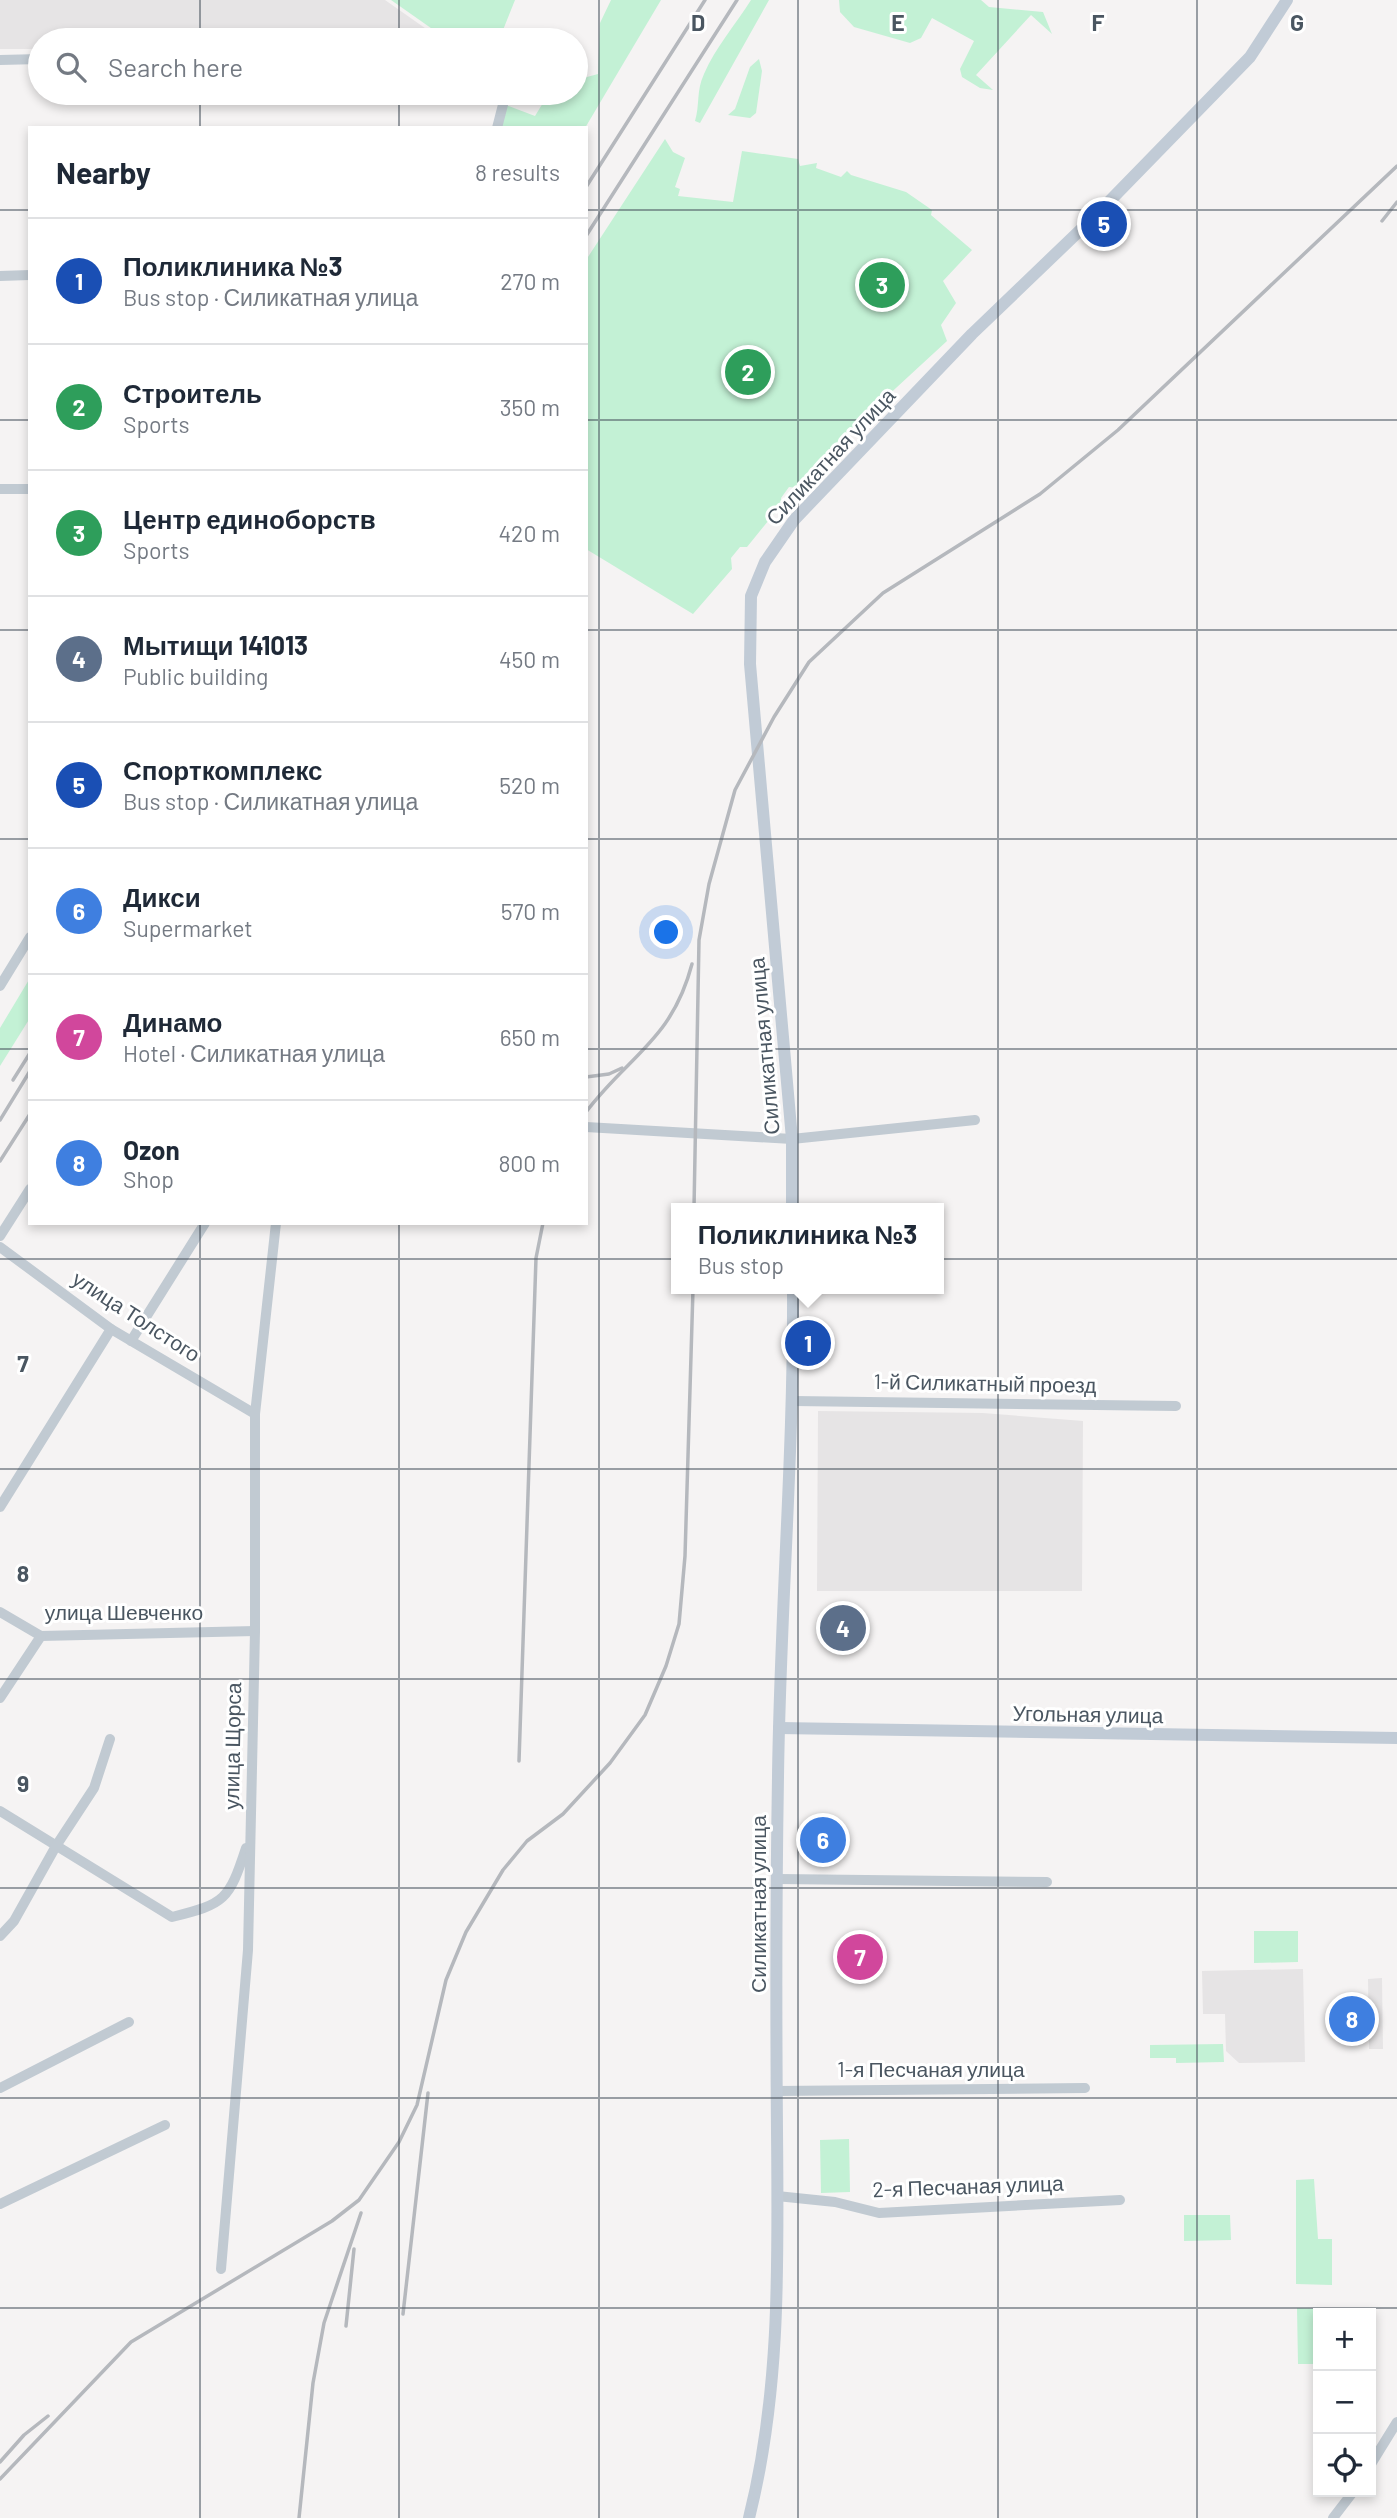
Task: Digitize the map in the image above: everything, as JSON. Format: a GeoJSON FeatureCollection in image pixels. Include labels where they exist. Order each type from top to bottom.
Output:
{"type":"FeatureCollection","features":[{"type":"Feature","properties":{"kind":"street","name":"Силикатная улица"},"geometry":{"type":"LineString","coordinates":[[792,1203],[792,1139],[751,677],[749,617],[757,579],[794,520],[972,334],[1097,214],[1250,57],[1287,0]]}},
{"type":"Feature","properties":{"kind":"street"},"geometry":{"type":"LineString","coordinates":[[0,60],[28,60]]}},
{"type":"Feature","properties":{"kind":"street"},"geometry":{"type":"LineString","coordinates":[[498,126],[503,105]]}},
{"type":"Feature","properties":{"kind":"street"},"geometry":{"type":"LineString","coordinates":[[0,276],[28,275]]}},
{"type":"Feature","properties":{"kind":"street"},"geometry":{"type":"LineString","coordinates":[[0,489],[28,489]]}},
{"type":"Feature","properties":{"kind":"street"},"geometry":{"type":"LineString","coordinates":[[0,986],[28,940]]}},
{"type":"Feature","properties":{"kind":"street"},"geometry":{"type":"LineString","coordinates":[[588,1127],[792,1139],[975,1120]]}},
{"type":"Feature","properties":{"kind":"street"},"geometry":{"type":"LineString","coordinates":[[0,1236],[28,1192]]}},
{"type":"Feature","properties":{"kind":"street"},"geometry":{"type":"LineString","coordinates":[[131,1341],[204,1225]]}},
{"type":"Feature","properties":{"kind":"street","name":"улица Щорса"},"geometry":{"type":"LineString","coordinates":[[221,2269],[248,1950],[255,1631],[255,1414],[276,1225]]}},
{"type":"Feature","properties":{"kind":"street","name":"улица Толстого"},"geometry":{"type":"LineString","coordinates":[[0,1247],[111,1329],[255,1414]]}},
{"type":"Feature","properties":{"kind":"street","name":"Силикатная улица"},"geometry":{"type":"LineString","coordinates":[[750,2518],[759,2478],[777,2327],[779,1728],[794,1401],[793,1294]]}},
{"type":"Feature","properties":{"kind":"street"},"geometry":{"type":"LineString","coordinates":[[0,1507],[111,1329]]}},
{"type":"Feature","properties":{"kind":"street","name":"1-й Силикатный проезд"},"geometry":{"type":"LineString","coordinates":[[794,1401],[1176,1406]]}},
{"type":"Feature","properties":{"kind":"street","name":"улица Шевченко"},"geometry":{"type":"LineString","coordinates":[[0,1612],[41,1636],[255,1631]]}},
{"type":"Feature","properties":{"kind":"street"},"geometry":{"type":"LineString","coordinates":[[0,1698],[41,1636]]}},
{"type":"Feature","properties":{"kind":"street","name":"Угольная улица"},"geometry":{"type":"LineString","coordinates":[[779,1728],[1397,1738]]}},
{"type":"Feature","properties":{"kind":"street"},"geometry":{"type":"LineString","coordinates":[[0,1936],[14,1921],[56,1846],[94,1788],[110,1738]]}},
{"type":"Feature","properties":{"kind":"street"},"geometry":{"type":"LineString","coordinates":[[0,1811],[172,1917],[213,1907],[235,1882],[250,1837]]}},
{"type":"Feature","properties":{"kind":"street"},"geometry":{"type":"LineString","coordinates":[[779,1879],[1046,1882]]}},
{"type":"Feature","properties":{"kind":"street"},"geometry":{"type":"LineString","coordinates":[[0,2088],[129,2022]]}},
{"type":"Feature","properties":{"kind":"street","name":"1-я Песчаная улица"},"geometry":{"type":"LineString","coordinates":[[777,2091],[1085,2088]]}},
{"type":"Feature","properties":{"kind":"street"},"geometry":{"type":"LineString","coordinates":[[0,2204],[165,2125]]}},
{"type":"Feature","properties":{"kind":"street","name":"2-я Песчаная улица"},"geometry":{"type":"LineString","coordinates":[[777,2196],[835,2202],[879,2213],[1120,2200]]}},
{"type":"Feature","properties":{"kind":"street"},"geometry":{"type":"LineString","coordinates":[[1376,2456],[1397,2422]]}},
{"type":"Feature","properties":{"kind":"street"},"geometry":{"type":"LineString","coordinates":[[1333,2518],[1349,2497]]}},
{"type":"Feature","properties":{"kind":"shaded area"},"geometry":{"type":"Polygon","coordinates":[[[0,0],[385,0],[425,28],[28,28],[28,49],[0,49],[0,0]]]}},
{"type":"Feature","properties":{"kind":"shaded area"},"geometry":{"type":"Polygon","coordinates":[[[818,1411],[983,1413],[1083,1421],[1082,1591],[817,1591],[818,1411]]]}},
{"type":"Feature","properties":{"kind":"shaded area"},"geometry":{"type":"Polygon","coordinates":[[[1303,1969],[1305,2062],[1239,2063],[1226,2051],[1225,2014],[1203,2014],[1202,1971],[1303,1969]]]}},
{"type":"Feature","properties":{"kind":"shaded area"},"geometry":{"type":"Polygon","coordinates":[[[1382,1978],[1383,2049],[1369,2049],[1368,1979],[1382,1978]]]}},
{"type":"Feature","properties":{"kind":"green space"},"geometry":{"type":"Polygon","coordinates":[[[391,0],[515,0],[504,28],[431,28],[391,0]]]}},
{"type":"Feature","properties":{"kind":"green space"},"geometry":{"type":"Polygon","coordinates":[[[611,0],[661,0],[586,126],[501,126],[506,105],[535,116],[542,105],[588,105],[588,77],[598,74],[600,23],[611,0]]]}},
{"type":"Feature","properties":{"kind":"green space"},"geometry":{"type":"Polygon","coordinates":[[[751,0],[769,0],[700,123],[695,121],[704,74],[751,0]]]}},
{"type":"Feature","properties":{"kind":"green space"},"geometry":{"type":"Polygon","coordinates":[[[839,0],[981,0],[989,7],[1043,12],[1052,34],[1031,15],[976,75],[993,90],[980,88],[962,77],[960,69],[974,41],[932,18],[921,38],[910,43],[854,27],[840,12],[839,0]]]}},
{"type":"Feature","properties":{"kind":"green space"},"geometry":{"type":"Polygon","coordinates":[[[759,59],[762,71],[756,113],[750,118],[728,115],[735,109],[750,67],[759,59]]]}},
{"type":"Feature","properties":{"kind":"green space"},"geometry":{"type":"Polygon","coordinates":[[[665,139],[673,152],[685,158],[675,187],[680,189],[678,196],[733,202],[742,151],[798,159],[800,166],[817,163],[816,168],[841,177],[847,171],[851,175],[906,192],[932,210],[931,215],[972,250],[943,281],[956,303],[941,325],[947,341],[871,411],[797,488],[789,487],[781,498],[782,504],[747,547],[740,547],[731,558],[732,569],[693,614],[588,550],[588,257],[665,139]]]}},
{"type":"Feature","properties":{"kind":"green space"},"geometry":{"type":"Polygon","coordinates":[[[28,981],[28,1021],[0,1066],[0,1028],[28,981]]]}},
{"type":"Feature","properties":{"kind":"green space"},"geometry":{"type":"Polygon","coordinates":[[[1254,1931],[1298,1931],[1298,1962],[1254,1963],[1254,1931]]]}},
{"type":"Feature","properties":{"kind":"green space"},"geometry":{"type":"Polygon","coordinates":[[[1223,2044],[1224,2062],[1176,2063],[1176,2058],[1150,2058],[1150,2045],[1223,2044]]]}},
{"type":"Feature","properties":{"kind":"green space"},"geometry":{"type":"Polygon","coordinates":[[[849,2139],[850,2192],[821,2193],[820,2140],[849,2139]]]}},
{"type":"Feature","properties":{"kind":"green space"},"geometry":{"type":"Polygon","coordinates":[[[1314,2179],[1318,2239],[1332,2239],[1332,2285],[1296,2284],[1296,2180],[1314,2179]]]}},
{"type":"Feature","properties":{"kind":"green space"},"geometry":{"type":"Polygon","coordinates":[[[1184,2215],[1230,2215],[1231,2240],[1184,2241],[1184,2215]]]}},
{"type":"Feature","properties":{"kind":"green space"},"geometry":{"type":"Polygon","coordinates":[[[1297,2308],[1313,2308],[1313,2364],[1298,2364],[1297,2308]]]}},
{"type":"Feature","properties":{"kind":"railway"},"geometry":{"type":"LineString","coordinates":[[588,184],[705,0]]}},
{"type":"Feature","properties":{"kind":"railway"},"geometry":{"type":"LineString","coordinates":[[588,233],[737,0]]}},
{"type":"Feature","properties":{"kind":"railway"},"geometry":{"type":"LineString","coordinates":[[694,1203],[699,940],[709,884],[735,790],[774,717],[809,662],[883,593],[1040,494],[1118,430],[1397,166]]}},
{"type":"Feature","properties":{"kind":"railway"},"geometry":{"type":"LineString","coordinates":[[1382,221],[1397,202]]}},
{"type":"Feature","properties":{"kind":"railway"},"geometry":{"type":"LineString","coordinates":[[588,1110],[661,1029],[673,1011],[692,964]]}},
{"type":"Feature","properties":{"kind":"railway"},"geometry":{"type":"LineString","coordinates":[[13,1080],[28,1056]]}},
{"type":"Feature","properties":{"kind":"railway"},"geometry":{"type":"LineString","coordinates":[[588,1077],[609,1074],[622,1068]]}},
{"type":"Feature","properties":{"kind":"railway"},"geometry":{"type":"LineString","coordinates":[[0,1120],[28,1074]]}},
{"type":"Feature","properties":{"kind":"railway"},"geometry":{"type":"LineString","coordinates":[[0,1161],[28,1117]]}},
{"type":"Feature","properties":{"kind":"railway"},"geometry":{"type":"LineString","coordinates":[[519,1761],[536,1258],[543,1225]]}},
{"type":"Feature","properties":{"kind":"railway"},"geometry":{"type":"LineString","coordinates":[[0,2479],[131,2342],[332,2221],[359,2200],[399,2142],[417,2105],[446,1980],[466,1932],[503,1870],[527,1841],[563,1814],[610,1763],[645,1715],[666,1666],[679,1624],[685,1556],[693,1294]]}},
{"type":"Feature","properties":{"kind":"railway"},"geometry":{"type":"LineString","coordinates":[[403,2314],[428,2093]]}},
{"type":"Feature","properties":{"kind":"railway"},"geometry":{"type":"LineString","coordinates":[[299,2518],[313,2383],[324,2323],[361,2213]]}},
{"type":"Feature","properties":{"kind":"railway"},"geometry":{"type":"LineString","coordinates":[[346,2326],[354,2249]]}},
{"type":"Feature","properties":{"kind":"railway"},"geometry":{"type":"LineString","coordinates":[[0,2462],[24,2435],[48,2416]]}},
{"type":"Feature","properties":{"kind":"place","name":"Спорткомплекс"},"geometry":{"type":"Point","coordinates":[1104,224]}},
{"type":"Feature","properties":{"kind":"place","name":"Центр единоборств"},"geometry":{"type":"Point","coordinates":[882,285]}},
{"type":"Feature","properties":{"kind":"place","name":"Строитель"},"geometry":{"type":"Point","coordinates":[748,372]}},
{"type":"Feature","properties":{"kind":"place","name":"Поликлиника №3"},"geometry":{"type":"Point","coordinates":[808,1343]}},
{"type":"Feature","properties":{"kind":"place","name":"Мытищи 141013"},"geometry":{"type":"Point","coordinates":[843,1628]}},
{"type":"Feature","properties":{"kind":"place","name":"Дикси"},"geometry":{"type":"Point","coordinates":[823,1840]}},
{"type":"Feature","properties":{"kind":"place","name":"Динамо"},"geometry":{"type":"Point","coordinates":[860,1957]}},
{"type":"Feature","properties":{"kind":"place","name":"Ozon"},"geometry":{"type":"Point","coordinates":[1352,2019]}}]}
